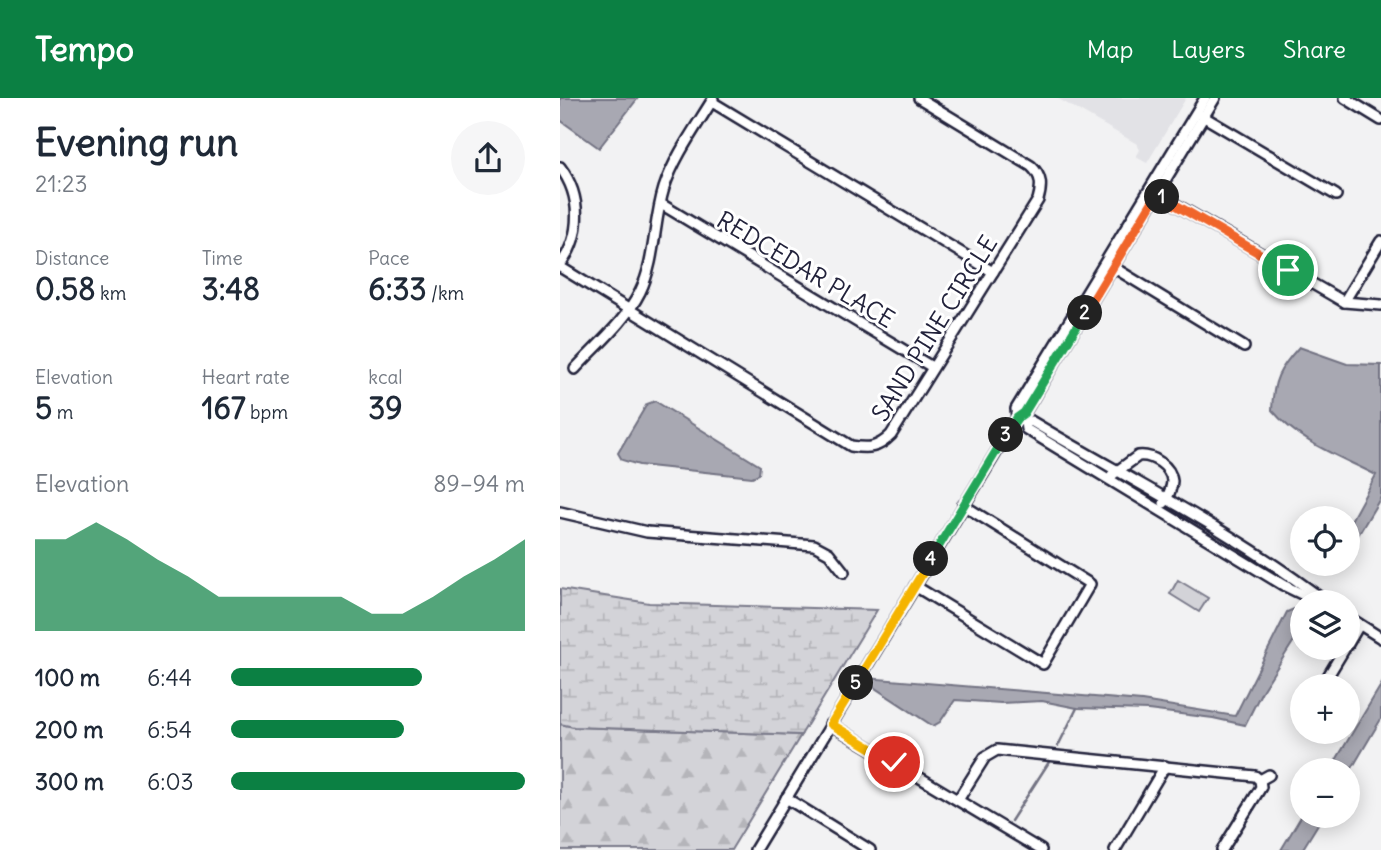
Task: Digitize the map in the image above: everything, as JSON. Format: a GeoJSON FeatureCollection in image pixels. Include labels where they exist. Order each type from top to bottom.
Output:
{"type":"FeatureCollection","features":[{"type":"Feature","properties":{"kind":"street","name":"SAND PINE CIRCLE"},"geometry":{"type":"LineString","coordinates":[[560,266],[851,446],[867,449],[880,446],[891,435],[1038,200],[1041,182],[1038,172],[1031,166],[919,98]]}},
{"type":"Feature","properties":{"kind":"street"},"geometry":{"type":"LineString","coordinates":[[1200,115],[1205,98]]}},
{"type":"Feature","properties":{"kind":"street"},"geometry":{"type":"LineString","coordinates":[[755,850],[963,505],[1021,420],[1109,265],[1200,115],[1215,98]]}},
{"type":"Feature","properties":{"kind":"street"},"geometry":{"type":"LineString","coordinates":[[1345,98],[1381,120]]}},
{"type":"Feature","properties":{"kind":"street"},"geometry":{"type":"LineString","coordinates":[[575,369],[629,311],[639,293],[649,268],[668,177],[713,100],[993,272]]}},
{"type":"Feature","properties":{"kind":"street"},"geometry":{"type":"LineString","coordinates":[[1200,115],[1336,195]]}},
{"type":"Feature","properties":{"kind":"street"},"geometry":{"type":"LineString","coordinates":[[560,167],[570,185],[576,212],[572,242],[560,266]]}},
{"type":"Feature","properties":{"kind":"street"},"geometry":{"type":"LineString","coordinates":[[1153,192],[1344,302],[1381,305]]}},
{"type":"Feature","properties":{"kind":"street","name":"REDCEDAR PLACE"},"geometry":{"type":"LineString","coordinates":[[661,204],[932,367]]}},
{"type":"Feature","properties":{"kind":"street"},"geometry":{"type":"LineString","coordinates":[[1344,302],[1381,242]]}},
{"type":"Feature","properties":{"kind":"street"},"geometry":{"type":"LineString","coordinates":[[1109,265],[1244,346]]}},
{"type":"Feature","properties":{"kind":"street"},"geometry":{"type":"LineString","coordinates":[[1021,420],[1031,421],[1166,500],[1289,574],[1310,590]]}},
{"type":"Feature","properties":{"kind":"street"},"geometry":{"type":"LineString","coordinates":[[1021,420],[1026,429],[1293,590]]}},
{"type":"Feature","properties":{"kind":"street"},"geometry":{"type":"LineString","coordinates":[[1109,480],[1115,471],[1138,456],[1153,458],[1167,470],[1172,480],[1160,511]]}},
{"type":"Feature","properties":{"kind":"street"},"geometry":{"type":"LineString","coordinates":[[915,586],[1044,664],[1090,584],[963,505]]}},
{"type":"Feature","properties":{"kind":"street"},"geometry":{"type":"LineString","coordinates":[[560,512],[647,532],[814,545],[829,553],[844,572]]}},
{"type":"Feature","properties":{"kind":"street"},"geometry":{"type":"LineString","coordinates":[[1360,626],[1381,638]]}},
{"type":"Feature","properties":{"kind":"street"},"geometry":{"type":"LineString","coordinates":[[831,724],[1041,850]]}},
{"type":"Feature","properties":{"kind":"street"},"geometry":{"type":"LineString","coordinates":[[958,800],[985,757],[997,750],[1255,776],[1260,780],[1261,786],[1222,850]]}},
{"type":"Feature","properties":{"kind":"street"},"geometry":{"type":"LineString","coordinates":[[1115,850],[1165,766]]}},
{"type":"Feature","properties":{"kind":"street"},"geometry":{"type":"LineString","coordinates":[[1260,780],[1269,775]]}},
{"type":"Feature","properties":{"kind":"street"},"geometry":{"type":"LineString","coordinates":[[786,798],[870,850]]}},
{"type":"Feature","properties":{"kind":"shaded area"},"geometry":{"type":"Polygon","coordinates":[[[560,98],[638,98],[599,148],[560,120],[560,98]]]}},
{"type":"Feature","properties":{"kind":"shaded area"},"geometry":{"type":"Polygon","coordinates":[[[1057,98],[1186,98],[1147,163],[1136,157],[1140,150],[1137,144],[1057,98]]]}},
{"type":"Feature","properties":{"kind":"shaded area"},"geometry":{"type":"Polygon","coordinates":[[[1299,347],[1347,364],[1381,365],[1381,497],[1360,532],[1359,506],[1376,475],[1307,440],[1272,410],[1278,376],[1299,347]]]}},
{"type":"Feature","properties":{"kind":"shaded area"},"geometry":{"type":"Polygon","coordinates":[[[655,401],[760,466],[759,474],[752,477],[639,465],[622,460],[618,453],[647,404],[655,401]]]}},
{"type":"Feature","properties":{"kind":"shaded area"},"geometry":{"type":"Polygon","coordinates":[[[1290,611],[1290,647],[1262,691],[1245,725],[1148,710],[1077,708],[1042,701],[1001,703],[955,700],[940,722],[933,726],[869,684],[867,678],[1142,701],[1235,716],[1290,611]]]}},
{"type":"Feature","properties":{"kind":"shaded area"},"geometry":{"type":"Polygon","coordinates":[[[1381,685],[1381,719],[1358,758],[1337,758],[1346,744],[1360,744],[1360,720],[1381,685]]]}},
{"type":"Feature","properties":{"kind":"shaded area"},"geometry":{"type":"Polygon","coordinates":[[[1294,828],[1316,828],[1302,850],[1281,850],[1294,828]]]}},
{"type":"Feature","properties":{"kind":"green space"},"geometry":{"type":"Polygon","coordinates":[[[1178,580],[1208,598],[1199,612],[1170,594],[1178,580]]]}},
{"type":"Feature","properties":{"kind":"green space"},"geometry":{"type":"Polygon","coordinates":[[[560,589],[649,603],[877,610],[801,735],[574,727],[560,724],[560,589]]]}},
{"type":"Feature","properties":{"kind":"green space"},"geometry":{"type":"Polygon","coordinates":[[[560,724],[574,727],[801,735],[731,850],[560,850],[560,724]]]}},
{"type":"Feature","properties":{"kind":"waterway"},"geometry":{"type":"LineString","coordinates":[[1058,746],[1077,708]]}},
{"type":"Feature","properties":{"kind":"waterway"},"geometry":{"type":"LineString","coordinates":[[1011,821],[1049,762]]}},
{"type":"Feature","properties":{"kind":"route"},"geometry":{"type":"LineString","coordinates":[[894,762],[831,724],[963,505],[1017,418],[1024,413],[1157,194],[1288,270]]}}]}
